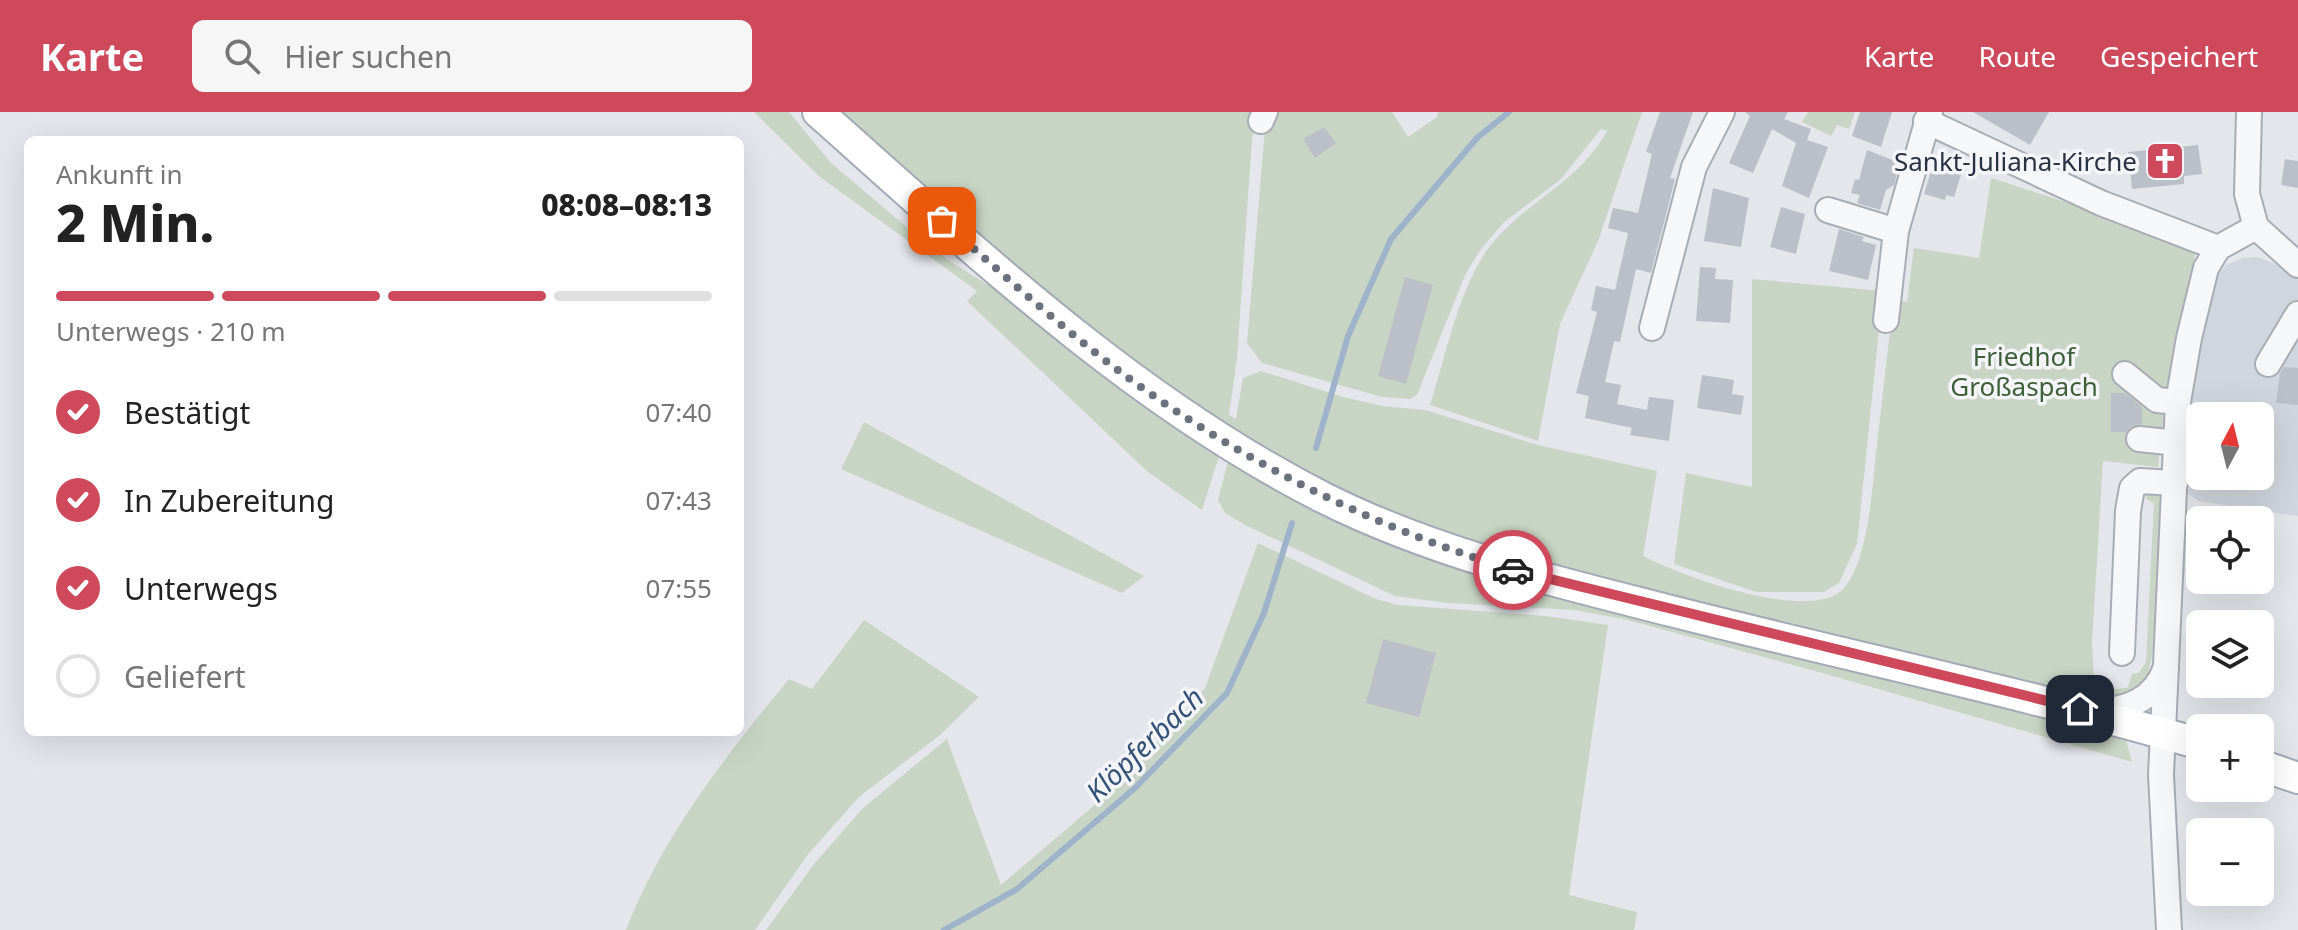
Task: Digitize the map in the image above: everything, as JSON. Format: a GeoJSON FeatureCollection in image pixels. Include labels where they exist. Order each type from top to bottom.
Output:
{"type":"FeatureCollection","features":[{"type":"Feature","properties":{"kind":"main road"},"geometry":{"type":"LineString","coordinates":[[818,112],[1116,368],[1219,438],[1326,498],[1400,531],[1512,570],[2080,709],[2186,740]]}},
{"type":"Feature","properties":{"kind":"main road"},"geometry":{"type":"LineString","coordinates":[[2274,770],[2298,778]]}},
{"type":"Feature","properties":{"kind":"street"},"geometry":{"type":"LineString","coordinates":[[1652,328],[1694,167],[1722,112]]}},
{"type":"Feature","properties":{"kind":"street"},"geometry":{"type":"LineString","coordinates":[[2249,112],[2247,194],[2256,227],[2298,265]]}},
{"type":"Feature","properties":{"kind":"street"},"geometry":{"type":"LineString","coordinates":[[1886,320],[1896,231],[1928,117],[2101,203],[2218,248]]}},
{"type":"Feature","properties":{"kind":"street"},"geometry":{"type":"LineString","coordinates":[[1828,210],[1896,231]]}},
{"type":"Feature","properties":{"kind":"street"},"geometry":{"type":"LineString","coordinates":[[2169,930],[2162,840],[2178,402],[2200,287],[2218,248],[2256,227]]}},
{"type":"Feature","properties":{"kind":"street"},"geometry":{"type":"LineString","coordinates":[[2268,364],[2298,314]]}},
{"type":"Feature","properties":{"kind":"street"},"geometry":{"type":"LineString","coordinates":[[2125,374],[2157,400],[2178,402]]}},
{"type":"Feature","properties":{"kind":"street"},"geometry":{"type":"LineString","coordinates":[[2139,439],[2178,443]]}},
{"type":"Feature","properties":{"kind":"street"},"geometry":{"type":"LineString","coordinates":[[2122,653],[2128,511],[2132,488],[2140,481],[2175,483]]}},
{"type":"Feature","properties":{"kind":"street"},"geometry":{"type":"LineString","coordinates":[[2080,709],[2118,710],[2139,702],[2159,681],[2167,660]]}},
{"type":"Feature","properties":{"kind":"shaded area"},"geometry":{"type":"Polygon","coordinates":[[[2258,257],[2280,266],[2298,280],[2298,516],[2274,512],[2274,506],[2231,506],[2198,501],[2187,493],[2186,490],[2274,490],[2274,402],[2188,402],[2213,279],[2228,264],[2243,258],[2258,257]]]}},
{"type":"Feature","properties":{"kind":"shaded area"},"geometry":{"type":"Polygon","coordinates":[[[2186,439],[2186,488],[2184,477],[2186,439]]]}},
{"type":"Feature","properties":{"kind":"green space"},"geometry":{"type":"Polygon","coordinates":[[[754,112],[789,112],[831,163],[916,235],[948,260],[1025,308],[1220,453],[1202,510],[1148,472],[967,301],[977,291],[820,177],[754,112]]]}},
{"type":"Feature","properties":{"kind":"green space","name":"Friedhof Großaspach"},"geometry":{"type":"Polygon","coordinates":[[[839,112],[1259,112],[1252,138],[1237,358],[1229,415],[1236,419],[1243,378],[1261,371],[1343,397],[1382,406],[1425,410],[1538,445],[1657,471],[1643,556],[1715,584],[1777,599],[1805,601],[1829,598],[1845,587],[1853,573],[1860,557],[1868,519],[1894,300],[1907,302],[1914,248],[1979,258],[1991,178],[2094,211],[2196,250],[2166,394],[2158,467],[2103,461],[2092,642],[2094,679],[2110,689],[2128,687],[2132,674],[2139,673],[2146,662],[2154,503],[2146,499],[2147,493],[2161,496],[2156,625],[2149,672],[2143,684],[2130,694],[2105,699],[2080,698],[1825,638],[1425,531],[1250,445],[1070,318],[839,112]]]}},
{"type":"Feature","properties":{"kind":"green space"},"geometry":{"type":"Polygon","coordinates":[[[1270,112],[1392,112],[1408,137],[1437,117],[1438,112],[1642,112],[1598,241],[1560,324],[1538,441],[1430,405],[1463,298],[1482,258],[1508,227],[1583,164],[1607,131],[1601,129],[1560,180],[1504,222],[1481,249],[1466,273],[1417,395],[1410,399],[1382,397],[1262,363],[1247,343],[1265,128],[1270,112]]]}},
{"type":"Feature","properties":{"kind":"green space"},"geometry":{"type":"Polygon","coordinates":[[[1808,112],[1855,112],[1849,129],[1837,125],[1831,136],[1802,122],[1808,112]]]}},
{"type":"Feature","properties":{"kind":"green space"},"geometry":{"type":"Polygon","coordinates":[[[1752,279],[1883,291],[1857,544],[1839,583],[1824,592],[1756,592],[1674,564],[1686,473],[1752,487],[1752,279]]]}},
{"type":"Feature","properties":{"kind":"green space"},"geometry":{"type":"Polygon","coordinates":[[[864,422],[1144,576],[1122,593],[841,469],[864,422]]]}},
{"type":"Feature","properties":{"kind":"green space"},"geometry":{"type":"Polygon","coordinates":[[[1229,458],[1283,489],[2125,736],[2132,762],[1628,620],[1575,610],[1448,603],[1395,596],[1225,513],[1218,500],[1229,458]]]}},
{"type":"Feature","properties":{"kind":"green space"},"geometry":{"type":"Polygon","coordinates":[[[1258,543],[1376,599],[1398,605],[1546,616],[1608,625],[1569,895],[1637,912],[1634,930],[766,930],[814,864],[863,808],[947,739],[1001,885],[1125,779],[1205,688],[1258,543]]]}},
{"type":"Feature","properties":{"kind":"green space"},"geometry":{"type":"Polygon","coordinates":[[[864,620],[979,697],[940,735],[860,796],[809,853],[755,930],[626,930],[677,830],[742,737],[789,679],[812,689],[864,620]]]}},
{"type":"Feature","properties":{"kind":"building"},"geometry":{"type":"Polygon","coordinates":[[[1660,112],[1693,112],[1670,178],[1675,179],[1651,273],[1636,269],[1620,342],[1614,341],[1605,382],[1621,385],[1617,404],[1647,410],[1649,397],[1674,400],[1669,441],[1630,435],[1632,428],[1585,418],[1589,396],[1576,393],[1597,312],[1591,310],[1596,286],[1615,290],[1628,233],[1608,228],[1613,208],[1638,213],[1652,154],[1646,152],[1660,112]]]}},
{"type":"Feature","properties":{"kind":"building"},"geometry":{"type":"Polygon","coordinates":[[[1745,112],[1788,112],[1784,119],[1811,129],[1807,140],[1828,147],[1809,198],[1782,186],[1796,143],[1772,129],[1753,173],[1729,163],[1750,116],[1745,112]]]}},
{"type":"Feature","properties":{"kind":"building"},"geometry":{"type":"Polygon","coordinates":[[[1860,112],[1892,112],[1881,147],[1852,136],[1860,112]]]}},
{"type":"Feature","properties":{"kind":"building"},"geometry":{"type":"Polygon","coordinates":[[[1973,112],[2049,112],[2030,145],[1973,112]]]}},
{"type":"Feature","properties":{"kind":"building"},"geometry":{"type":"Polygon","coordinates":[[[1324,127],[1336,143],[1315,158],[1303,139],[1324,127]]]}},
{"type":"Feature","properties":{"kind":"building","name":"Sankt-Juliana-Kirche"},"geometry":{"type":"Polygon","coordinates":[[[2198,145],[2202,174],[2184,176],[2184,184],[2132,189],[2128,152],[2198,145]]]}},
{"type":"Feature","properties":{"kind":"building"},"geometry":{"type":"Polygon","coordinates":[[[1867,150],[1900,163],[1894,185],[1886,190],[1880,210],[1857,203],[1860,195],[1851,193],[1855,179],[1859,180],[1867,150]]]}},
{"type":"Feature","properties":{"kind":"building"},"geometry":{"type":"Polygon","coordinates":[[[1935,158],[1958,164],[1957,169],[1962,171],[1954,197],[1946,195],[1945,200],[1924,194],[1935,158]]]}},
{"type":"Feature","properties":{"kind":"building"},"geometry":{"type":"Polygon","coordinates":[[[2285,159],[2298,161],[2298,188],[2281,185],[2285,159]]]}},
{"type":"Feature","properties":{"kind":"building"},"geometry":{"type":"Polygon","coordinates":[[[1713,188],[1749,198],[1741,247],[1704,241],[1713,188]]]}},
{"type":"Feature","properties":{"kind":"building"},"geometry":{"type":"Polygon","coordinates":[[[1781,207],[1805,214],[1796,254],[1770,247],[1781,207]]]}},
{"type":"Feature","properties":{"kind":"building"},"geometry":{"type":"Polygon","coordinates":[[[1839,229],[1864,237],[1862,241],[1876,245],[1868,280],[1829,271],[1839,229]]]}},
{"type":"Feature","properties":{"kind":"building"},"geometry":{"type":"Polygon","coordinates":[[[1700,267],[1716,268],[1715,279],[1733,280],[1730,323],[1696,321],[1700,267]]]}},
{"type":"Feature","properties":{"kind":"building"},"geometry":{"type":"Polygon","coordinates":[[[1405,277],[1433,285],[1406,384],[1378,376],[1405,277]]]}},
{"type":"Feature","properties":{"kind":"building"},"geometry":{"type":"Polygon","coordinates":[[[2284,367],[2298,368],[2298,405],[2276,403],[2280,373],[2284,367]]]}},
{"type":"Feature","properties":{"kind":"building"},"geometry":{"type":"Polygon","coordinates":[[[1702,375],[1734,380],[1732,394],[1744,396],[1741,415],[1697,408],[1702,375]]]}},
{"type":"Feature","properties":{"kind":"building"},"geometry":{"type":"Polygon","coordinates":[[[2111,393],[2125,393],[2142,407],[2142,424],[2132,426],[2126,432],[2111,432],[2111,393]]]}},
{"type":"Feature","properties":{"kind":"building"},"geometry":{"type":"Polygon","coordinates":[[[1383,639],[1436,653],[1419,717],[1366,703],[1383,639]]]}},
{"type":"Feature","properties":{"kind":"waterway","name":"Klöpferbach"},"geometry":{"type":"LineString","coordinates":[[1316,448],[1348,336],[1391,239],[1477,138],[1509,112]]}},
{"type":"Feature","properties":{"kind":"waterway","name":"Klöpferbach"},"geometry":{"type":"LineString","coordinates":[[944,930],[1017,889],[1135,788],[1227,693],[1264,613],[1292,523]]}},
{"type":"Feature","properties":{"kind":"way so far"},"geometry":{"type":"LineString","coordinates":[[942,221],[1106,360],[1219,438],[1326,498],[1387,526],[1451,551],[1513,570]]}},
{"type":"Feature","properties":{"kind":"place","name":"Sankt-Juliana-Kirche"},"geometry":{"type":"Point","coordinates":[2165,161]}},
{"type":"Feature","properties":{"kind":"route"},"geometry":{"type":"LineString","coordinates":[[1513,570],[2080,709]]}}]}
